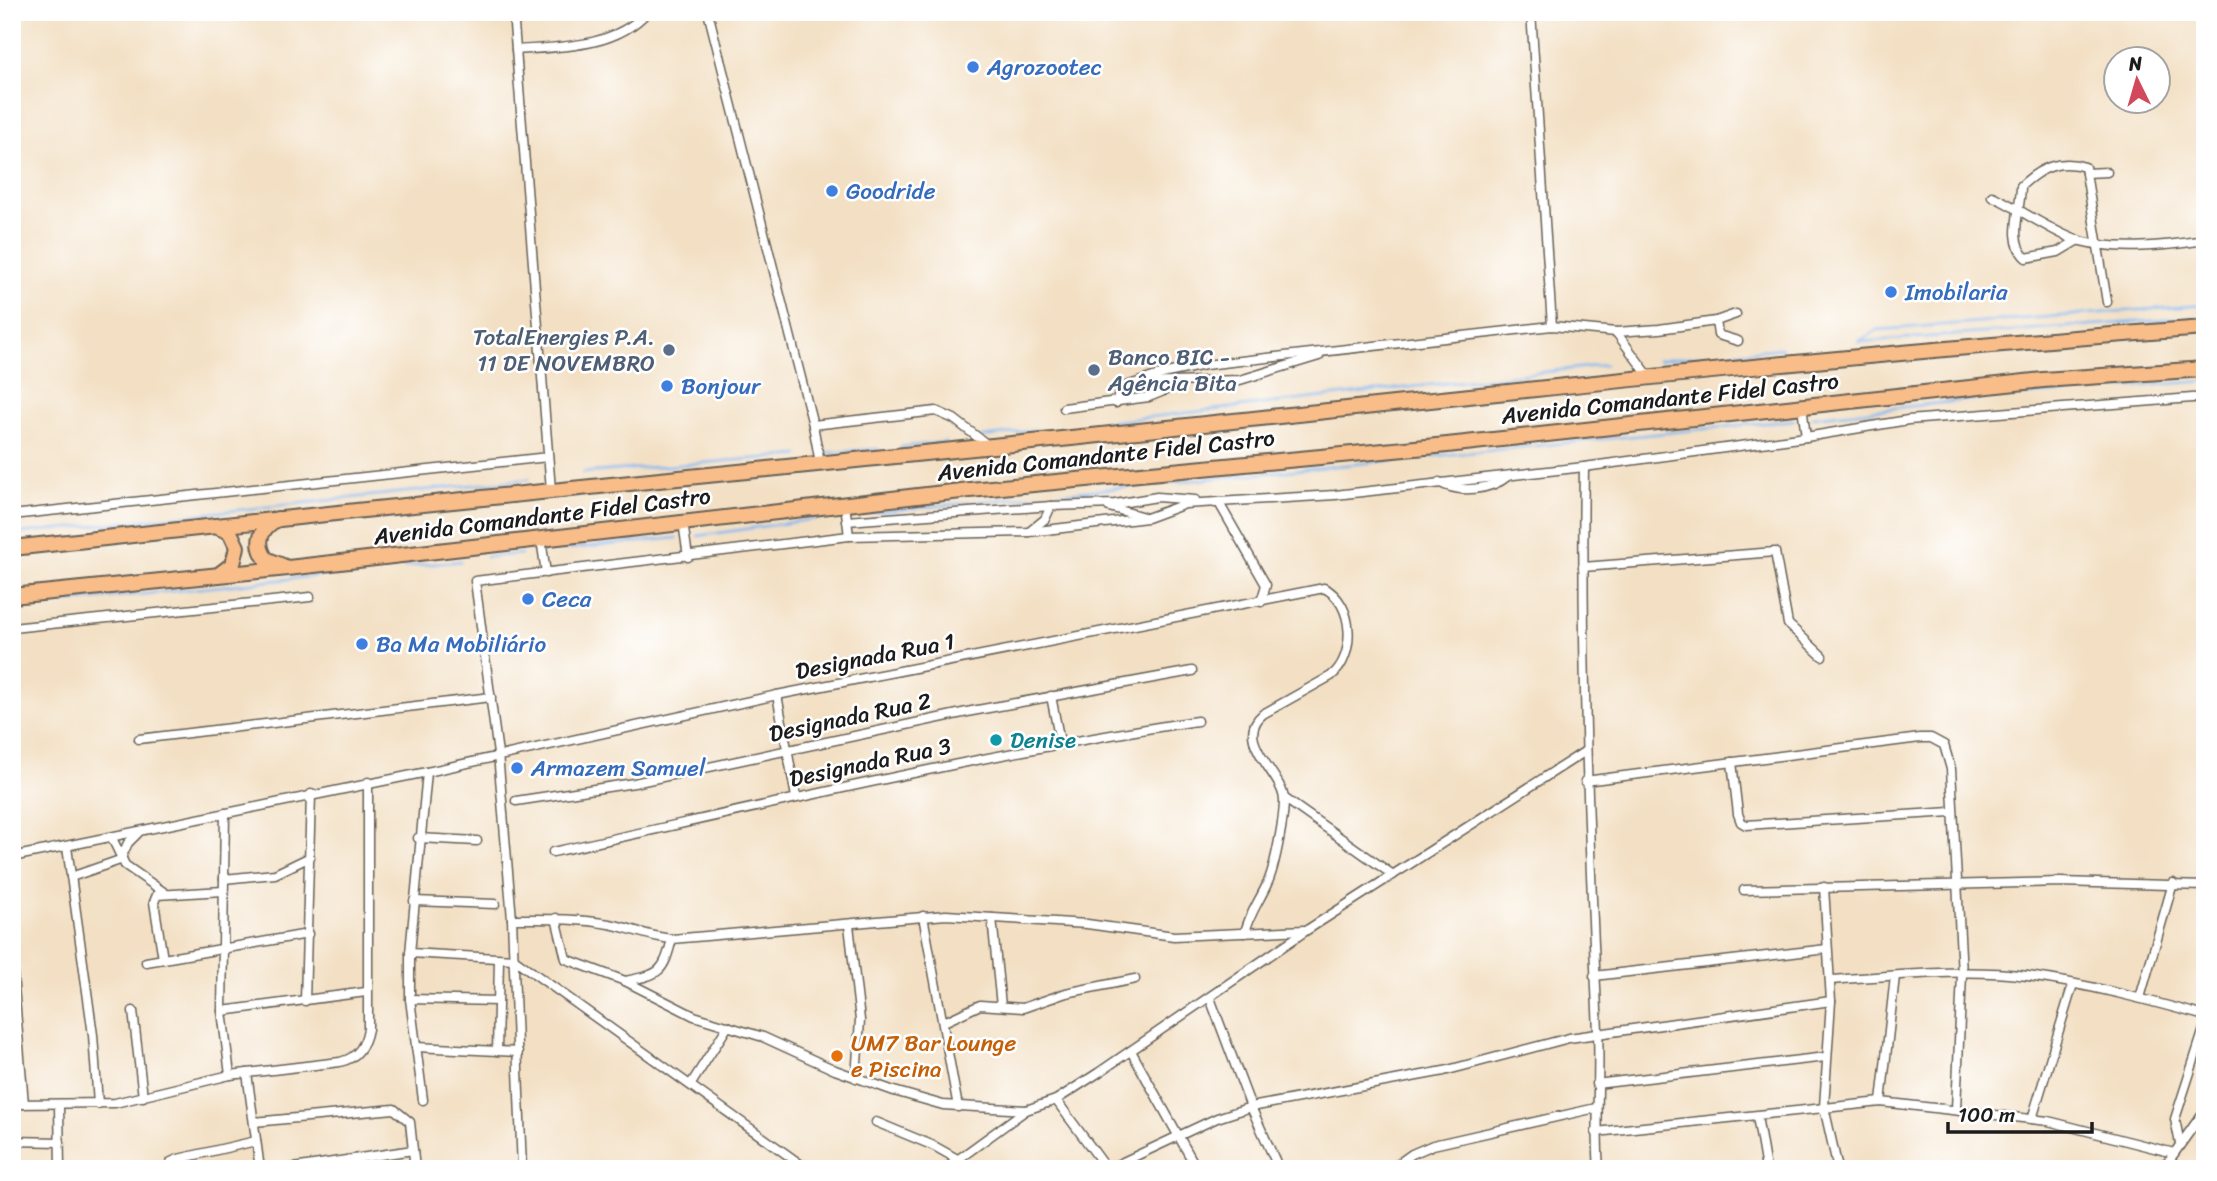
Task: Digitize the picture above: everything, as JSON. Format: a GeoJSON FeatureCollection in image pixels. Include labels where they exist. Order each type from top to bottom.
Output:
{"type":"FeatureCollection","features":[{"type":"Feature","properties":{"kind":"highway","name":"Avenida Comandante Fidel Castro"},"geometry":{"type":"LineString","coordinates":[[12,548],[282,517],[989,446],[1648,375],[2205,328]]}},
{"type":"Feature","properties":{"kind":"highway","name":"Avenida Comandante Fidel Castro"},"geometry":{"type":"LineString","coordinates":[[12,596],[288,568],[845,504],[1447,445],[2043,380],[2205,369]]}},
{"type":"Feature","properties":{"kind":"highway"},"geometry":{"type":"LineString","coordinates":[[282,517],[265,527],[260,545],[269,562],[288,568]]}},
{"type":"Feature","properties":{"kind":"highway"},"geometry":{"type":"LineString","coordinates":[[211,526],[230,532],[237,547],[233,564],[216,575]]}},
{"type":"Feature","properties":{"kind":"street"},"geometry":{"type":"LineString","coordinates":[[513,12],[551,490]]}},
{"type":"Feature","properties":{"kind":"street"},"geometry":{"type":"LineString","coordinates":[[516,50],[587,45],[635,23],[647,12]]}},
{"type":"Feature","properties":{"kind":"street"},"geometry":{"type":"LineString","coordinates":[[708,12],[813,425],[820,463]]}},
{"type":"Feature","properties":{"kind":"street"},"geometry":{"type":"LineString","coordinates":[[1531,12],[1552,326]]}},
{"type":"Feature","properties":{"kind":"street"},"geometry":{"type":"LineString","coordinates":[[2078,240],[2059,252],[2026,258],[2019,252],[2015,220],[2021,209],[2021,186],[2041,170],[2063,162],[2085,167],[2095,243],[2103,270],[2107,302]]}},
{"type":"Feature","properties":{"kind":"street"},"geometry":{"type":"LineString","coordinates":[[2086,173],[2107,172]]}},
{"type":"Feature","properties":{"kind":"street"},"geometry":{"type":"LineString","coordinates":[[1992,196],[2078,240],[2095,243],[2174,245],[2205,240]]}},
{"type":"Feature","properties":{"kind":"street"},"geometry":{"type":"LineString","coordinates":[[1116,403],[1121,388],[1133,383],[1205,366],[1552,326],[1616,332],[1716,321],[1736,314]]}},
{"type":"Feature","properties":{"kind":"street"},"geometry":{"type":"LineString","coordinates":[[1716,321],[1718,335],[1738,341]]}},
{"type":"Feature","properties":{"kind":"street"},"geometry":{"type":"LineString","coordinates":[[1616,332],[1648,375]]}},
{"type":"Feature","properties":{"kind":"street"},"geometry":{"type":"LineString","coordinates":[[1133,383],[1240,380],[1333,351]]}},
{"type":"Feature","properties":{"kind":"street"},"geometry":{"type":"LineString","coordinates":[[1064,408],[1149,397],[1182,383]]}},
{"type":"Feature","properties":{"kind":"street"},"geometry":{"type":"LineString","coordinates":[[522,1169],[512,919],[498,754],[475,581],[849,536],[1029,531],[1147,518],[1185,503],[1335,495],[1584,467],[1806,438],[1927,418],[2205,397]]}},
{"type":"Feature","properties":{"kind":"street"},"geometry":{"type":"LineString","coordinates":[[1802,406],[1806,438]]}},
{"type":"Feature","properties":{"kind":"street"},"geometry":{"type":"LineString","coordinates":[[813,425],[936,411],[954,419],[989,446]]}},
{"type":"Feature","properties":{"kind":"street"},"geometry":{"type":"LineString","coordinates":[[12,515],[548,457]]}},
{"type":"Feature","properties":{"kind":"street"},"geometry":{"type":"LineString","coordinates":[[1584,467],[1584,751],[1598,1033],[1596,1132],[1599,1169]]}},
{"type":"Feature","properties":{"kind":"street"},"geometry":{"type":"LineString","coordinates":[[847,521],[1051,506],[1103,505],[1177,496],[1219,503]]}},
{"type":"Feature","properties":{"kind":"street"},"geometry":{"type":"LineString","coordinates":[[1219,503],[1266,585],[1261,602]]}},
{"type":"Feature","properties":{"kind":"street"},"geometry":{"type":"LineString","coordinates":[[845,504],[849,536]]}},
{"type":"Feature","properties":{"kind":"street"},"geometry":{"type":"LineString","coordinates":[[1103,505],[1147,518]]}},
{"type":"Feature","properties":{"kind":"street"},"geometry":{"type":"LineString","coordinates":[[1029,531],[1045,519],[1051,506]]}},
{"type":"Feature","properties":{"kind":"street"},"geometry":{"type":"LineString","coordinates":[[683,523],[688,557]]}},
{"type":"Feature","properties":{"kind":"street"},"geometry":{"type":"LineString","coordinates":[[541,539],[546,573]]}},
{"type":"Feature","properties":{"kind":"street"},"geometry":{"type":"LineString","coordinates":[[1583,567],[1774,552],[1788,624],[1822,656]]}},
{"type":"Feature","properties":{"kind":"street","name":"Designada Rua 1"},"geometry":{"type":"LineString","coordinates":[[12,857],[427,772],[498,754],[777,695],[1324,589],[1338,598],[1349,638],[1349,652],[1341,668],[1263,714],[1255,723],[1255,744],[1284,799]]}},
{"type":"Feature","properties":{"kind":"street"},"geometry":{"type":"LineString","coordinates":[[12,628],[310,597]]}},
{"type":"Feature","properties":{"kind":"street","name":"Designada Rua 2"},"geometry":{"type":"LineString","coordinates":[[516,801],[634,783],[1051,696],[1192,671]]}},
{"type":"Feature","properties":{"kind":"street"},"geometry":{"type":"LineString","coordinates":[[777,695],[796,797]]}},
{"type":"Feature","properties":{"kind":"street"},"geometry":{"type":"LineString","coordinates":[[1051,696],[1060,742]]}},
{"type":"Feature","properties":{"kind":"street"},"geometry":{"type":"LineString","coordinates":[[139,738],[491,697]]}},
{"type":"Feature","properties":{"kind":"street","name":"Designada Rua 3"},"geometry":{"type":"LineString","coordinates":[[553,852],[796,797],[1060,742],[1197,721]]}},
{"type":"Feature","properties":{"kind":"street"},"geometry":{"type":"LineString","coordinates":[[1585,781],[1931,738],[1944,745],[1950,758],[1962,974],[1956,1109]]}},
{"type":"Feature","properties":{"kind":"street"},"geometry":{"type":"LineString","coordinates":[[945,1169],[1026,1110],[1056,1100],[1307,930],[1584,751]]}},
{"type":"Feature","properties":{"kind":"street"},"geometry":{"type":"LineString","coordinates":[[1732,762],[1738,814],[1741,822],[1746,825],[1952,812]]}},
{"type":"Feature","properties":{"kind":"street"},"geometry":{"type":"LineString","coordinates":[[423,1100],[410,999],[410,953],[418,838],[427,772]]}},
{"type":"Feature","properties":{"kind":"street"},"geometry":{"type":"LineString","coordinates":[[12,1104],[99,1104],[143,1097],[230,1075],[348,1060],[362,1048],[366,1038],[368,782]]}},
{"type":"Feature","properties":{"kind":"street"},"geometry":{"type":"LineString","coordinates":[[305,1001],[311,794]]}},
{"type":"Feature","properties":{"kind":"street"},"geometry":{"type":"LineString","coordinates":[[1245,933],[1250,913],[1267,885],[1275,862],[1284,799],[1393,875]]}},
{"type":"Feature","properties":{"kind":"street"},"geometry":{"type":"LineString","coordinates":[[225,813],[222,1011],[230,1075]]}},
{"type":"Feature","properties":{"kind":"street"},"geometry":{"type":"LineString","coordinates":[[71,877],[120,860],[128,843],[139,832]]}},
{"type":"Feature","properties":{"kind":"street"},"geometry":{"type":"LineString","coordinates":[[112,838],[120,860],[165,893]]}},
{"type":"Feature","properties":{"kind":"street"},"geometry":{"type":"LineString","coordinates":[[418,838],[477,841]]}},
{"type":"Feature","properties":{"kind":"street"},"geometry":{"type":"LineString","coordinates":[[67,847],[93,1035],[99,1104]]}},
{"type":"Feature","properties":{"kind":"street"},"geometry":{"type":"LineString","coordinates":[[224,879],[275,874],[310,857]]}},
{"type":"Feature","properties":{"kind":"street"},"geometry":{"type":"LineString","coordinates":[[2140,998],[2173,883]]}},
{"type":"Feature","properties":{"kind":"street"},"geometry":{"type":"LineString","coordinates":[[1744,890],[2173,883],[2205,886]]}},
{"type":"Feature","properties":{"kind":"street"},"geometry":{"type":"LineString","coordinates":[[1824,887],[1831,1001],[1824,1107],[1838,1169]]}},
{"type":"Feature","properties":{"kind":"street"},"geometry":{"type":"LineString","coordinates":[[163,959],[154,902],[157,895],[223,891]]}},
{"type":"Feature","properties":{"kind":"street"},"geometry":{"type":"LineString","coordinates":[[414,901],[495,904]]}},
{"type":"Feature","properties":{"kind":"street"},"geometry":{"type":"LineString","coordinates":[[512,919],[556,918],[598,922],[653,937],[672,939],[849,925],[923,916],[1106,926],[1165,935],[1307,930]]}},
{"type":"Feature","properties":{"kind":"street"},"geometry":{"type":"LineString","coordinates":[[923,916],[958,1107]]}},
{"type":"Feature","properties":{"kind":"street"},"geometry":{"type":"LineString","coordinates":[[556,918],[566,959],[625,981],[694,1016],[772,1041],[856,1078],[958,1107],[1026,1110]]}},
{"type":"Feature","properties":{"kind":"street"},"geometry":{"type":"LineString","coordinates":[[992,918],[1001,1006]]}},
{"type":"Feature","properties":{"kind":"street"},"geometry":{"type":"LineString","coordinates":[[849,925],[859,1004],[856,1078]]}},
{"type":"Feature","properties":{"kind":"street"},"geometry":{"type":"LineString","coordinates":[[145,962],[307,933]]}},
{"type":"Feature","properties":{"kind":"street"},"geometry":{"type":"LineString","coordinates":[[625,981],[659,972],[665,965],[672,939]]}},
{"type":"Feature","properties":{"kind":"street"},"geometry":{"type":"LineString","coordinates":[[1594,976],[1828,949]]}},
{"type":"Feature","properties":{"kind":"street"},"geometry":{"type":"LineString","coordinates":[[410,953],[514,959],[807,1169]]}},
{"type":"Feature","properties":{"kind":"street"},"geometry":{"type":"LineString","coordinates":[[497,1051],[499,959]]}},
{"type":"Feature","properties":{"kind":"street"},"geometry":{"type":"LineString","coordinates":[[12,963],[24,1104]]}},
{"type":"Feature","properties":{"kind":"street"},"geometry":{"type":"LineString","coordinates":[[1830,980],[1962,974],[2026,976],[2140,998],[2205,1016]]}},
{"type":"Feature","properties":{"kind":"street"},"geometry":{"type":"LineString","coordinates":[[1881,1102],[1895,976]]}},
{"type":"Feature","properties":{"kind":"street"},"geometry":{"type":"LineString","coordinates":[[944,1021],[973,1007],[1034,1006],[1066,993],[1135,979]]}},
{"type":"Feature","properties":{"kind":"street"},"geometry":{"type":"LineString","coordinates":[[2032,1119],[2073,984]]}},
{"type":"Feature","properties":{"kind":"street"},"geometry":{"type":"LineString","coordinates":[[222,1011],[366,992]]}},
{"type":"Feature","properties":{"kind":"street"},"geometry":{"type":"LineString","coordinates":[[1210,998],[1251,1107],[1279,1169]]}},
{"type":"Feature","properties":{"kind":"street"},"geometry":{"type":"LineString","coordinates":[[410,999],[498,1002]]}},
{"type":"Feature","properties":{"kind":"street"},"geometry":{"type":"LineString","coordinates":[[1056,1100],[1107,1169],[1129,1165],[1180,1136],[1251,1107],[1444,1071],[1569,1038],[1831,1001]]}},
{"type":"Feature","properties":{"kind":"street"},"geometry":{"type":"LineString","coordinates":[[133,1011],[143,1097]]}},
{"type":"Feature","properties":{"kind":"street"},"geometry":{"type":"LineString","coordinates":[[691,1084],[728,1026]]}},
{"type":"Feature","properties":{"kind":"street"},"geometry":{"type":"LineString","coordinates":[[2179,1144],[2175,1119],[2205,1026]]}},
{"type":"Feature","properties":{"kind":"street"},"geometry":{"type":"LineString","coordinates":[[416,1047],[518,1052]]}},
{"type":"Feature","properties":{"kind":"street"},"geometry":{"type":"LineString","coordinates":[[1131,1051],[1197,1169]]}},
{"type":"Feature","properties":{"kind":"street"},"geometry":{"type":"LineString","coordinates":[[1596,1084],[1826,1057]]}},
{"type":"Feature","properties":{"kind":"street"},"geometry":{"type":"LineString","coordinates":[[247,1073],[260,1169]]}},
{"type":"Feature","properties":{"kind":"street"},"geometry":{"type":"LineString","coordinates":[[1596,1132],[1881,1102],[2032,1119],[2174,1153]]}},
{"type":"Feature","properties":{"kind":"street"},"geometry":{"type":"LineString","coordinates":[[59,1105],[60,1169]]}},
{"type":"Feature","properties":{"kind":"street"},"geometry":{"type":"LineString","coordinates":[[1391,1169],[1412,1154],[1433,1145],[1596,1108]]}},
{"type":"Feature","properties":{"kind":"street"},"geometry":{"type":"LineString","coordinates":[[254,1122],[394,1109],[410,1122],[415,1169]]}},
{"type":"Feature","properties":{"kind":"street"},"geometry":{"type":"LineString","coordinates":[[2163,1169],[2205,1110]]}},
{"type":"Feature","properties":{"kind":"street"},"geometry":{"type":"LineString","coordinates":[[1757,1116],[1766,1169]]}},
{"type":"Feature","properties":{"kind":"street"},"geometry":{"type":"LineString","coordinates":[[876,1122],[934,1146],[959,1160]]}},
{"type":"Feature","properties":{"kind":"street"},"geometry":{"type":"LineString","coordinates":[[12,1141],[60,1142]]}},
{"type":"Feature","properties":{"kind":"street"},"geometry":{"type":"LineString","coordinates":[[170,1169],[171,1162],[178,1159],[256,1142]]}},
{"type":"Feature","properties":{"kind":"street"},"geometry":{"type":"LineString","coordinates":[[287,1169],[413,1150]]}},
{"type":"Feature","properties":{"kind":"street"},"geometry":{"type":"LineString","coordinates":[[788,1169],[793,1159]]}},
{"type":"Feature","properties":{"kind":"waterway"},"geometry":{"type":"LineString","coordinates":[[1858,342],[1877,330],[2205,305]]}},
{"type":"Feature","properties":{"kind":"waterway"},"geometry":{"type":"LineString","coordinates":[[1858,342],[2205,317]]}},
{"type":"Feature","properties":{"kind":"waterway"},"geometry":{"type":"LineString","coordinates":[[1657,360],[1782,348]]}},
{"type":"Feature","properties":{"kind":"waterway"},"geometry":{"type":"LineString","coordinates":[[1098,423],[1605,365]]}},
{"type":"Feature","properties":{"kind":"waterway"},"geometry":{"type":"LineString","coordinates":[[1812,417],[1977,399],[2205,381]]}},
{"type":"Feature","properties":{"kind":"waterway"},"geometry":{"type":"LineString","coordinates":[[857,514],[1794,420]]}},
{"type":"Feature","properties":{"kind":"waterway"},"geometry":{"type":"LineString","coordinates":[[983,437],[1037,430]]}},
{"type":"Feature","properties":{"kind":"waterway"},"geometry":{"type":"LineString","coordinates":[[901,447],[946,442]]}},
{"type":"Feature","properties":{"kind":"waterway"},"geometry":{"type":"LineString","coordinates":[[825,453],[878,449]]}},
{"type":"Feature","properties":{"kind":"waterway"},"geometry":{"type":"LineString","coordinates":[[583,473],[799,455]]}},
{"type":"Feature","properties":{"kind":"waterway"},"geometry":{"type":"LineString","coordinates":[[12,534],[529,479]]}},
{"type":"Feature","properties":{"kind":"waterway"},"geometry":{"type":"LineString","coordinates":[[698,536],[835,516]]}},
{"type":"Feature","properties":{"kind":"waterway"},"geometry":{"type":"LineString","coordinates":[[547,551],[677,538]]}},
{"type":"Feature","properties":{"kind":"waterway"},"geometry":{"type":"LineString","coordinates":[[486,557],[521,554]]}},
{"type":"Feature","properties":{"kind":"waterway"},"geometry":{"type":"LineString","coordinates":[[404,567],[461,561]]}},
{"type":"Feature","properties":{"kind":"waterway"},"geometry":{"type":"LineString","coordinates":[[21,607],[384,569]]}},
{"type":"Feature","properties":{"kind":"place","name":"Agrozootec"},"geometry":{"type":"Point","coordinates":[973,67]}},
{"type":"Feature","properties":{"kind":"place","name":"Goodride"},"geometry":{"type":"Point","coordinates":[832,191]}},
{"type":"Feature","properties":{"kind":"place","name":"Imobilaria"},"geometry":{"type":"Point","coordinates":[1891,292]}},
{"type":"Feature","properties":{"kind":"place","name":"TotalEnergies P.A. 11 DE NOVEMBRO"},"geometry":{"type":"Point","coordinates":[669,350]}},
{"type":"Feature","properties":{"kind":"place","name":"Banco BIC - Agência Bita"},"geometry":{"type":"Point","coordinates":[1094,370]}},
{"type":"Feature","properties":{"kind":"place","name":"Bonjour"},"geometry":{"type":"Point","coordinates":[667,386]}},
{"type":"Feature","properties":{"kind":"place","name":"Ceca"},"geometry":{"type":"Point","coordinates":[528,599]}},
{"type":"Feature","properties":{"kind":"place","name":"Ba Ma Mobiliário"},"geometry":{"type":"Point","coordinates":[362,644]}},
{"type":"Feature","properties":{"kind":"place","name":"Denise"},"geometry":{"type":"Point","coordinates":[996,740]}},
{"type":"Feature","properties":{"kind":"place","name":"Armazem Samuel"},"geometry":{"type":"Point","coordinates":[517,768]}},
{"type":"Feature","properties":{"kind":"place","name":"UM7 Bar Lounge e Piscina"},"geometry":{"type":"Point","coordinates":[837,1056]}}]}
